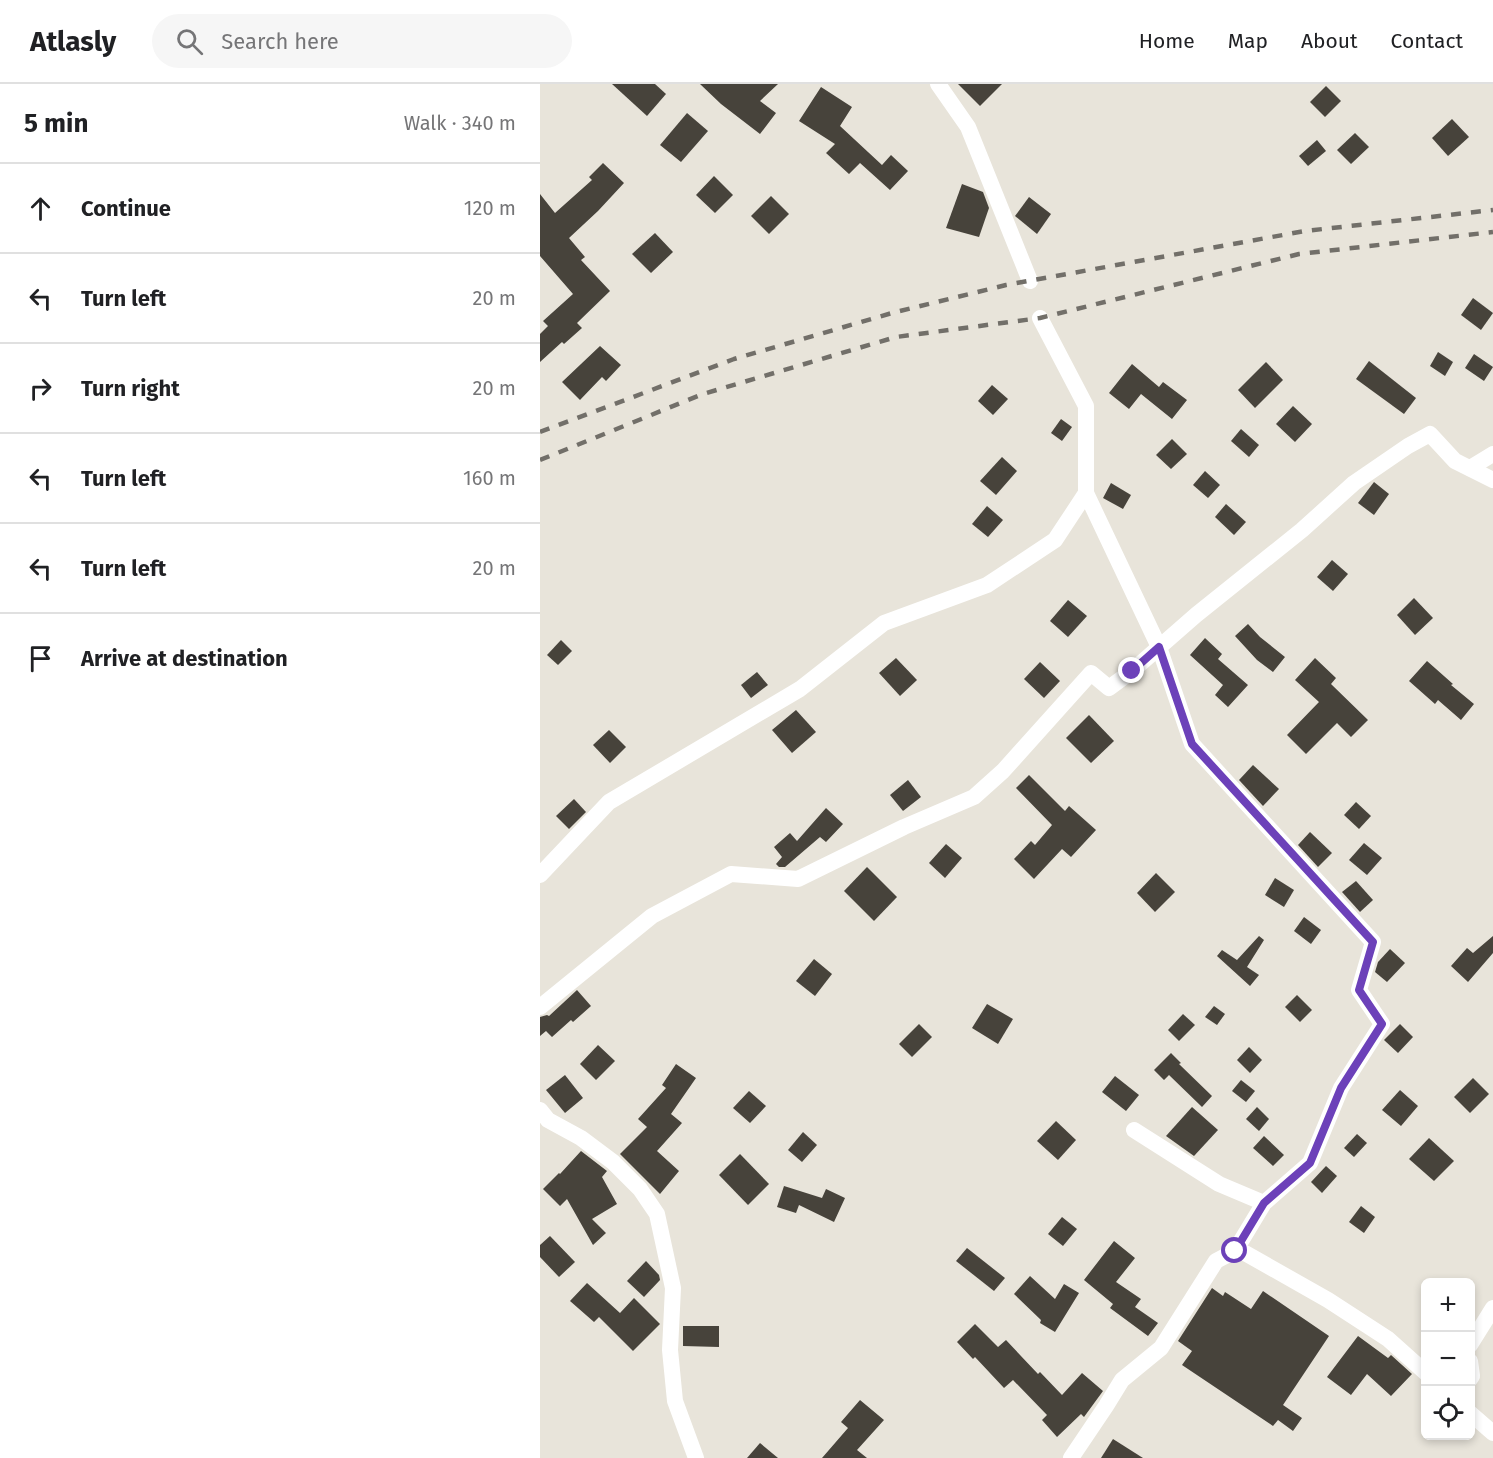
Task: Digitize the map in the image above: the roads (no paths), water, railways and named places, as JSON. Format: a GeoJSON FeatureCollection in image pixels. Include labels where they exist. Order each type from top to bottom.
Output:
{"type":"FeatureCollection","features":[{"type":"Feature","properties":{"kind":"street"},"geometry":{"type":"LineString","coordinates":[[938,84],[968,127],[1030,281]]}},
{"type":"Feature","properties":{"kind":"street"},"geometry":{"type":"LineString","coordinates":[[1040,318],[1086,406],[1086,493],[1159,647],[1192,744],[1373,942],[1359,990],[1382,1024],[1341,1088],[1310,1163],[1264,1203],[1235,1251],[1216,1262],[1161,1348],[1122,1380],[1071,1458]]}},
{"type":"Feature","properties":{"kind":"street"},"geometry":{"type":"LineString","coordinates":[[540,1007],[652,916],[731,874],[798,879],[904,827],[974,797],[1004,771],[1091,673],[1109,687],[1132,671],[1302,530],[1354,483],[1408,446],[1430,434],[1455,461],[1493,480]]}},
{"type":"Feature","properties":{"kind":"street"},"geometry":{"type":"LineString","coordinates":[[1470,468],[1493,454]]}},
{"type":"Feature","properties":{"kind":"street"},"geometry":{"type":"LineString","coordinates":[[540,875],[609,802],[800,689],[884,623],[987,585],[1055,540],[1086,493]]}},
{"type":"Feature","properties":{"kind":"street"},"geometry":{"type":"LineString","coordinates":[[540,1110],[548,1120],[580,1138],[613,1162],[640,1190],[657,1214],[673,1288],[670,1350],[675,1401],[696,1458]]}},
{"type":"Feature","properties":{"kind":"street"},"geometry":{"type":"LineString","coordinates":[[1134,1130],[1219,1184],[1264,1203]]}},
{"type":"Feature","properties":{"kind":"street"},"geometry":{"type":"LineString","coordinates":[[1235,1251],[1245,1253],[1265,1263],[1328,1300],[1388,1339],[1421,1369]]}},
{"type":"Feature","properties":{"kind":"street"},"geometry":{"type":"LineString","coordinates":[[1475,1337],[1493,1308]]}},
{"type":"Feature","properties":{"kind":"street"},"geometry":{"type":"LineString","coordinates":[[1475,1417],[1493,1433]]}},
{"type":"Feature","properties":{"kind":"railway"},"geometry":{"type":"LineString","coordinates":[[540,432],[734,359],[892,313],[1006,285],[1305,231],[1493,210]]}},
{"type":"Feature","properties":{"kind":"railway"},"geometry":{"type":"LineString","coordinates":[[540,460],[703,394],[896,337],[1040,318],[1299,254],[1493,232]]}}]}
